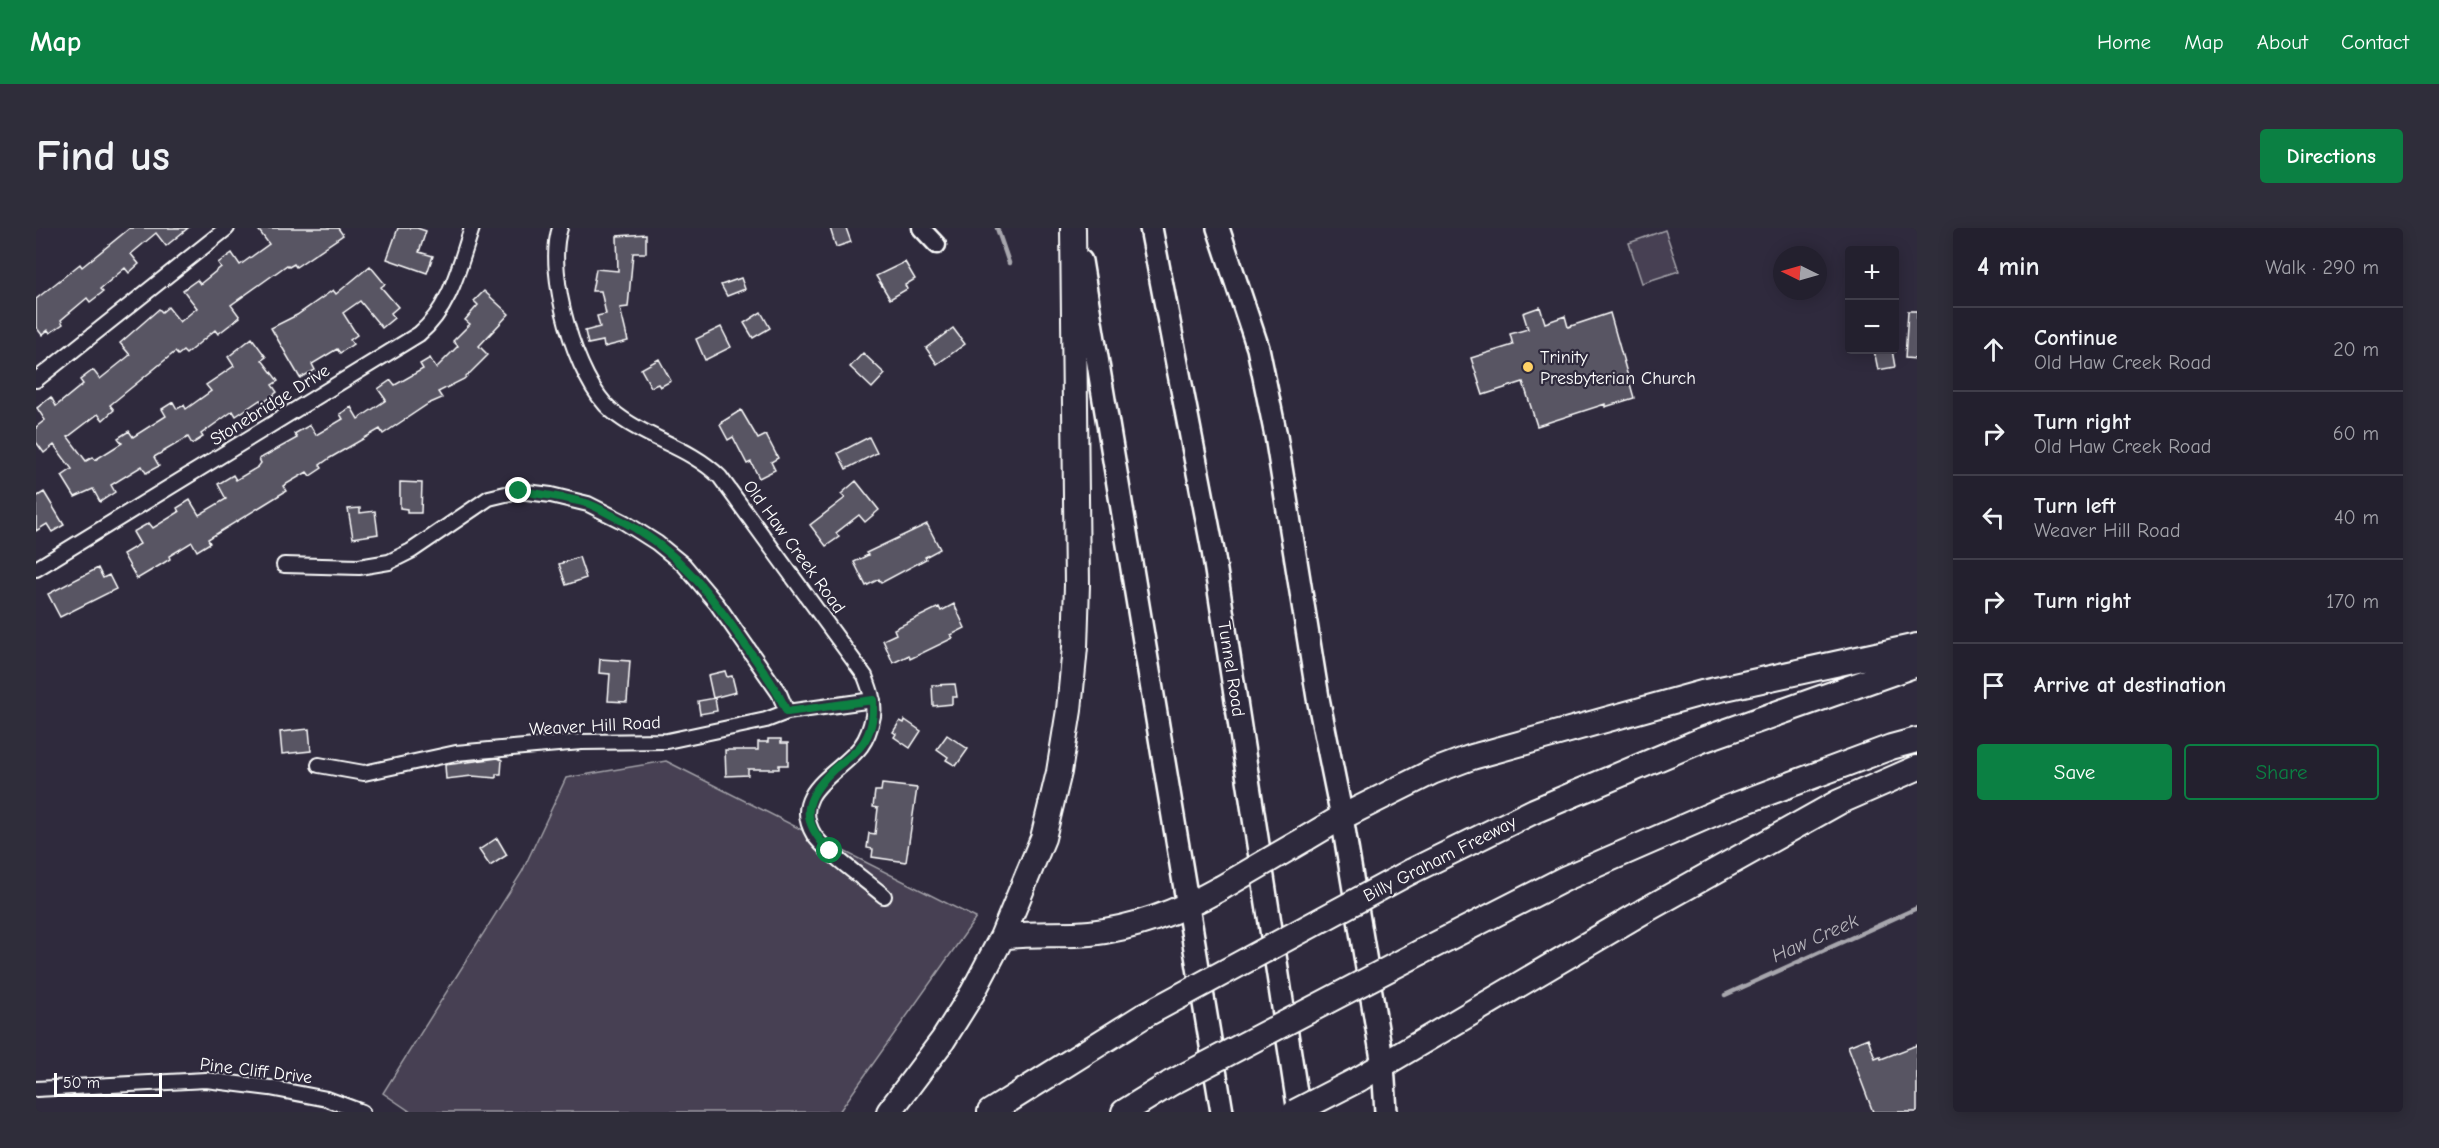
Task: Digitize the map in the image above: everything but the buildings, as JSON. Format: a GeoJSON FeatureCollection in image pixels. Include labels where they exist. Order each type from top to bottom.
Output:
{"type":"FeatureCollection","features":[{"type":"Feature","properties":{"kind":"highway"},"geometry":{"type":"LineString","coordinates":[[889,1112],[943,1040],[973,992],[1002,937],[1042,838],[1059,772],[1073,668],[1077,585],[1074,228]]}},
{"type":"Feature","properties":{"kind":"highway"},"geometry":{"type":"LineString","coordinates":[[1002,937],[1027,933],[1088,933],[1116,929],[1188,906],[1342,817],[1432,772],[1515,744],[1702,693],[1917,646]]}},
{"type":"Feature","properties":{"kind":"highway","name":"Billy Graham Freeway"},"geometry":{"type":"LineString","coordinates":[[990,1112],[1145,1015],[1410,872],[1534,811],[1702,740],[1917,664]]}},
{"type":"Feature","properties":{"kind":"highway"},"geometry":{"type":"LineString","coordinates":[[1124,1112],[1171,1083],[1566,878],[1722,810],[1892,747],[1917,740]]}},
{"type":"Feature","properties":{"kind":"highway"},"geometry":{"type":"LineString","coordinates":[[1297,1112],[1359,1079],[1644,911],[1777,836],[1839,802],[1917,768]]}},
{"type":"Feature","properties":{"kind":"main road"},"geometry":{"type":"LineString","coordinates":[[1074,228],[1222,1112]]}},
{"type":"Feature","properties":{"kind":"main road","name":"Tunnel Road"},"geometry":{"type":"LineString","coordinates":[[1151,228],[1213,551],[1297,1112]]}},
{"type":"Feature","properties":{"kind":"main road"},"geometry":{"type":"LineString","coordinates":[[1218,228],[1258,348],[1278,447],[1318,698],[1342,817],[1383,1065],[1386,1112]]}},
{"type":"Feature","properties":{"kind":"street"},"geometry":{"type":"LineString","coordinates":[[36,380],[227,228]]}},
{"type":"Feature","properties":{"kind":"street","name":"Stonebridge Drive"},"geometry":{"type":"LineString","coordinates":[[36,569],[420,334],[440,314],[447,300],[472,228]]}},
{"type":"Feature","properties":{"kind":"street","name":"Old Haw Creek Road"},"geometry":{"type":"LineString","coordinates":[[560,228],[555,249],[559,298],[571,338],[596,393],[613,413],[694,455],[720,477],[865,676],[873,700],[873,715],[866,737],[860,747],[829,775],[812,795],[808,807],[809,819],[814,836],[884,896]]}},
{"type":"Feature","properties":{"kind":"street"},"geometry":{"type":"LineString","coordinates":[[921,228],[938,245]]}},
{"type":"Feature","properties":{"kind":"street"},"geometry":{"type":"LineString","coordinates":[[284,565],[359,567],[389,562],[411,551],[489,498],[519,491],[550,495],[588,504],[624,522],[657,543],[684,565],[717,604],[778,693],[787,712]]}},
{"type":"Feature","properties":{"kind":"street","name":"Weaver Hill Road"},"geometry":{"type":"LineString","coordinates":[[319,765],[364,773],[456,753],[581,742],[667,741],[766,720],[787,712],[873,700]]}},
{"type":"Feature","properties":{"kind":"street","name":"Pine Cliff Drive"},"geometry":{"type":"LineString","coordinates":[[36,1089],[206,1080],[270,1088],[327,1099],[362,1112]]}},
{"type":"Feature","properties":{"kind":"shaded area"},"geometry":{"type":"Polygon","coordinates":[[[1665,230],[1679,271],[1642,283],[1629,243],[1665,230]]]}},
{"type":"Feature","properties":{"kind":"shaded area"},"geometry":{"type":"Polygon","coordinates":[[[666,761],[976,918],[839,1112],[411,1112],[383,1093],[522,872],[566,778],[666,761]]]}},
{"type":"Feature","properties":{"kind":"waterway","name":"Haw Creek"},"geometry":{"type":"LineString","coordinates":[[997,228],[1009,263]]}},
{"type":"Feature","properties":{"kind":"waterway","name":"Haw Creek"},"geometry":{"type":"LineString","coordinates":[[1725,995],[1917,908]]}},
{"type":"Feature","properties":{"kind":"place","name":"Trinity Presbyterian Church"},"geometry":{"type":"Point","coordinates":[1528,367]}},
{"type":"Feature","properties":{"kind":"route"},"geometry":{"type":"LineString","coordinates":[[519,491],[550,495],[588,504],[624,522],[657,543],[684,565],[717,604],[778,693],[787,712],[873,700],[870,728],[860,747],[822,782],[812,795],[808,807],[814,836],[830,851]]}}]}
